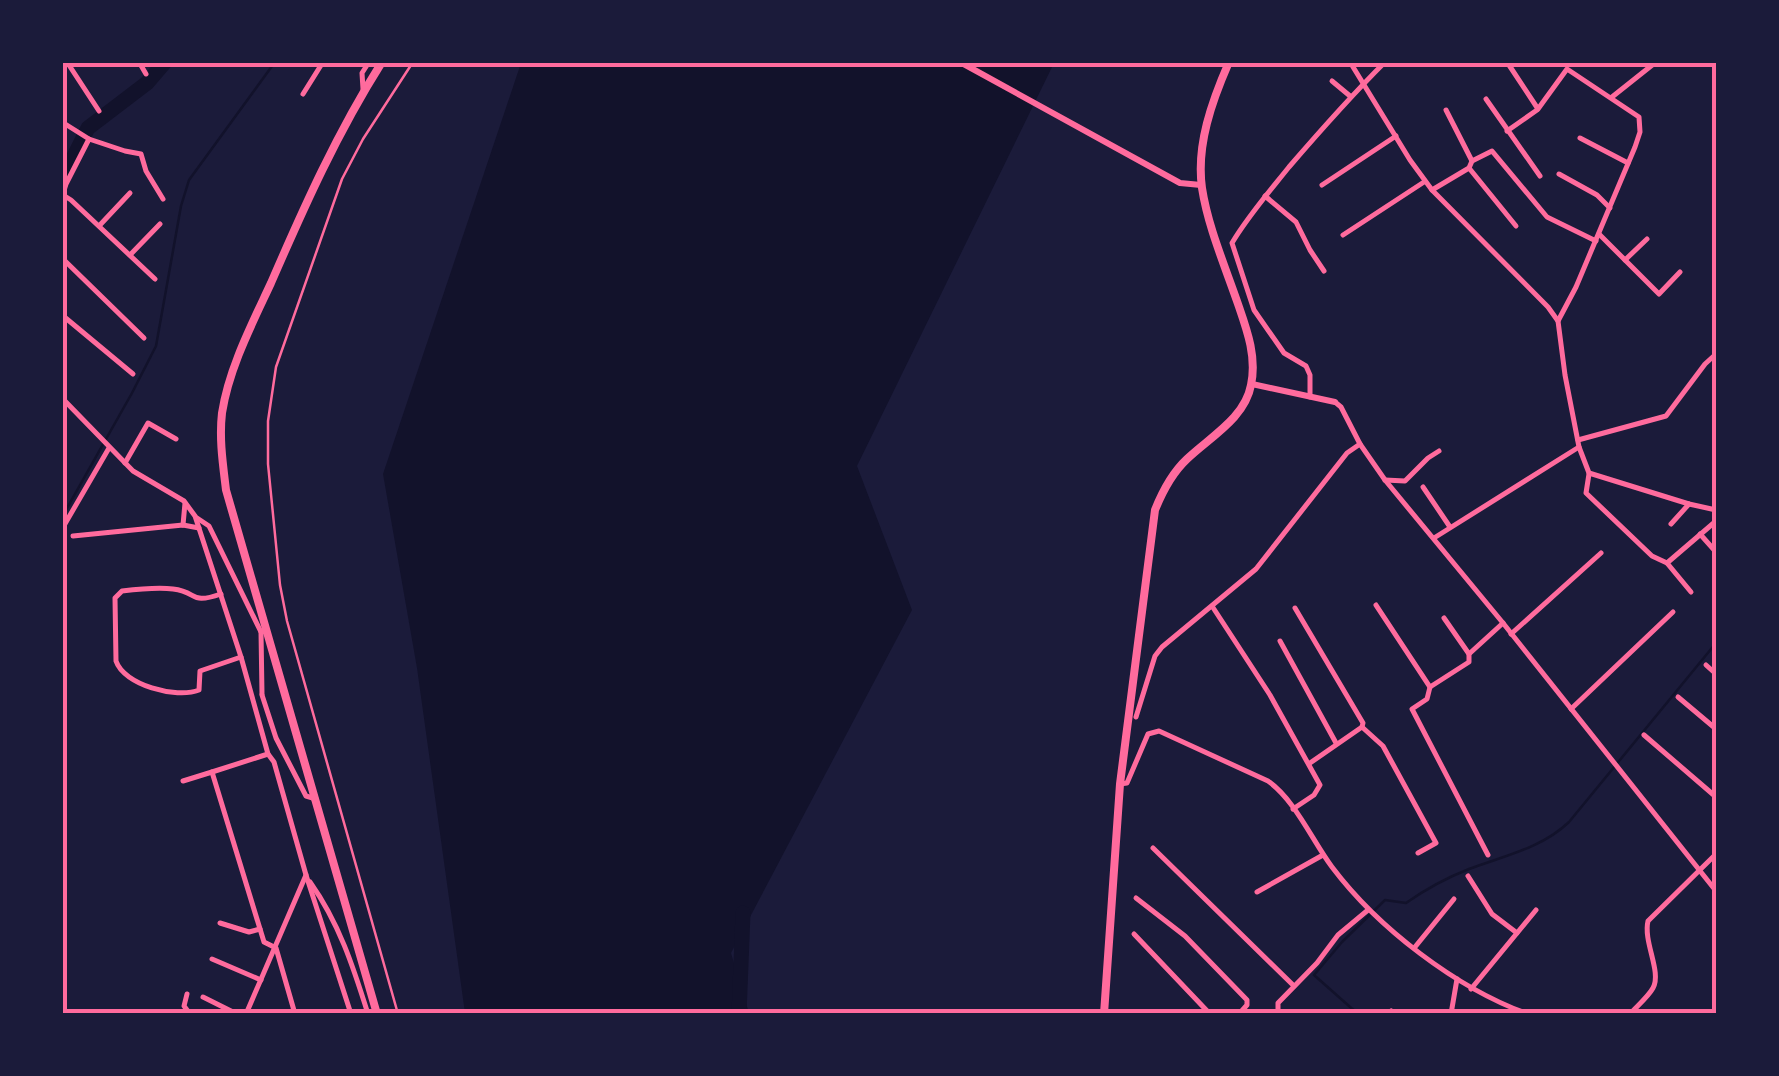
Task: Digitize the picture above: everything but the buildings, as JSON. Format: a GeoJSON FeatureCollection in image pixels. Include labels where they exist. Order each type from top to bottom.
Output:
{"type":"FeatureCollection","features":[{"type":"Feature","properties":{"kind":"main road"},"geometry":{"type":"LineString","coordinates":[[378,1014],[264,631],[226,490],[221,446],[222,413],[244,344],[323,164],[382,62]]}},
{"type":"Feature","properties":{"kind":"main road"},"geometry":{"type":"LineString","coordinates":[[1104,1014],[1120,784],[1155,510],[1173,475],[1238,413],[1252,384],[1252,352],[1201,185],[1203,138],[1228,62]]}},
{"type":"Feature","properties":{"kind":"street"},"geometry":{"type":"LineString","coordinates":[[67,62],[99,111]]}},
{"type":"Feature","properties":{"kind":"street"},"geometry":{"type":"LineString","coordinates":[[140,62],[146,74]]}},
{"type":"Feature","properties":{"kind":"street"},"geometry":{"type":"LineString","coordinates":[[303,94],[324,62]]}},
{"type":"Feature","properties":{"kind":"street"},"geometry":{"type":"LineString","coordinates":[[363,92],[362,74],[369,62]]}},
{"type":"Feature","properties":{"kind":"street"},"geometry":{"type":"LineString","coordinates":[[960,62],[1180,183],[1201,185]]}},
{"type":"Feature","properties":{"kind":"street"},"geometry":{"type":"LineString","coordinates":[[1350,62],[1432,190],[1558,321],[1565,376],[1589,473],[1586,493],[1652,556],[1666,564],[1690,592]]}},
{"type":"Feature","properties":{"kind":"street"},"geometry":{"type":"LineString","coordinates":[[1310,396],[1306,366],[1284,353],[1254,310],[1232,243],[1265,196],[1350,96],[1385,62]]}},
{"type":"Feature","properties":{"kind":"street"},"geometry":{"type":"LineString","coordinates":[[1507,62],[1538,109]]}},
{"type":"Feature","properties":{"kind":"street"},"geometry":{"type":"LineString","coordinates":[[1558,321],[1640,132],[1639,118],[1560,62]]}},
{"type":"Feature","properties":{"kind":"street"},"geometry":{"type":"LineString","coordinates":[[1612,97],[1656,62]]}},
{"type":"Feature","properties":{"kind":"street"},"geometry":{"type":"LineString","coordinates":[[1507,131],[1538,109],[1567,69]]}},
{"type":"Feature","properties":{"kind":"street"},"geometry":{"type":"LineString","coordinates":[[1332,81],[1350,96]]}},
{"type":"Feature","properties":{"kind":"street"},"geometry":{"type":"LineString","coordinates":[[1486,98],[1540,176]]}},
{"type":"Feature","properties":{"kind":"street"},"geometry":{"type":"LineString","coordinates":[[1446,110],[1470,164],[1516,226]]}},
{"type":"Feature","properties":{"kind":"street"},"geometry":{"type":"LineString","coordinates":[[62,122],[85,136],[141,154],[163,199]]}},
{"type":"Feature","properties":{"kind":"street"},"geometry":{"type":"LineString","coordinates":[[85,136],[63,196],[155,279]]}},
{"type":"Feature","properties":{"kind":"street"},"geometry":{"type":"LineString","coordinates":[[1322,185],[1396,136]]}},
{"type":"Feature","properties":{"kind":"street"},"geometry":{"type":"LineString","coordinates":[[1580,138],[1628,164]]}},
{"type":"Feature","properties":{"kind":"street"},"geometry":{"type":"LineString","coordinates":[[1432,190],[1492,151],[1547,217],[1597,238],[1658,294],[1680,272]]}},
{"type":"Feature","properties":{"kind":"street"},"geometry":{"type":"LineString","coordinates":[[1559,174],[1597,195],[1610,208]]}},
{"type":"Feature","properties":{"kind":"street"},"geometry":{"type":"LineString","coordinates":[[1343,235],[1425,181]]}},
{"type":"Feature","properties":{"kind":"street"},"geometry":{"type":"LineString","coordinates":[[99,226],[130,193]]}},
{"type":"Feature","properties":{"kind":"street"},"geometry":{"type":"LineString","coordinates":[[1265,196],[1296,222],[1324,271]]}},
{"type":"Feature","properties":{"kind":"street"},"geometry":{"type":"LineString","coordinates":[[130,255],[160,224]]}},
{"type":"Feature","properties":{"kind":"street"},"geometry":{"type":"LineString","coordinates":[[1625,260],[1646,239]]}},
{"type":"Feature","properties":{"kind":"street"},"geometry":{"type":"LineString","coordinates":[[62,258],[144,338]]}},
{"type":"Feature","properties":{"kind":"street"},"geometry":{"type":"LineString","coordinates":[[62,315],[133,374]]}},
{"type":"Feature","properties":{"kind":"street"},"geometry":{"type":"LineString","coordinates":[[1433,539],[1579,443],[1666,416],[1716,354]]}},
{"type":"Feature","properties":{"kind":"street"},"geometry":{"type":"LineString","coordinates":[[1252,384],[1335,402],[1342,408],[1360,444],[1385,480],[1716,891]]}},
{"type":"Feature","properties":{"kind":"street"},"geometry":{"type":"LineString","coordinates":[[62,398],[132,471],[184,501],[195,516],[351,1014]]}},
{"type":"Feature","properties":{"kind":"street"},"geometry":{"type":"LineString","coordinates":[[125,463],[148,423],[176,439]]}},
{"type":"Feature","properties":{"kind":"street"},"geometry":{"type":"LineString","coordinates":[[1136,717],[1155,656],[1162,647],[1256,569],[1347,454],[1360,444]]}},
{"type":"Feature","properties":{"kind":"street"},"geometry":{"type":"LineString","coordinates":[[62,529],[108,446]]}},
{"type":"Feature","properties":{"kind":"street"},"geometry":{"type":"LineString","coordinates":[[1385,480],[1405,481],[1439,451]]}},
{"type":"Feature","properties":{"kind":"street"},"geometry":{"type":"LineString","coordinates":[[1589,473],[1716,510]]}},
{"type":"Feature","properties":{"kind":"street"},"geometry":{"type":"LineString","coordinates":[[1424,487],[1450,527]]}},
{"type":"Feature","properties":{"kind":"street"},"geometry":{"type":"LineString","coordinates":[[183,525],[184,501]]}},
{"type":"Feature","properties":{"kind":"street"},"geometry":{"type":"LineString","coordinates":[[1672,524],[1689,504]]}},
{"type":"Feature","properties":{"kind":"street"},"geometry":{"type":"LineString","coordinates":[[195,516],[209,526],[264,631],[262,695],[276,738],[306,796],[316,799]]}},
{"type":"Feature","properties":{"kind":"street"},"geometry":{"type":"LineString","coordinates":[[1666,564],[1716,520]]}},
{"type":"Feature","properties":{"kind":"street"},"geometry":{"type":"LineString","coordinates":[[73,536],[183,525],[200,528]]}},
{"type":"Feature","properties":{"kind":"street"},"geometry":{"type":"LineString","coordinates":[[1700,534],[1716,552]]}},
{"type":"Feature","properties":{"kind":"street"},"geometry":{"type":"LineString","coordinates":[[1511,634],[1602,553]]}},
{"type":"Feature","properties":{"kind":"street"},"geometry":{"type":"LineString","coordinates":[[221,594],[204,600],[175,589],[122,591],[115,598],[118,668],[138,683],[187,694],[199,690],[203,668],[241,657]]}},
{"type":"Feature","properties":{"kind":"street"},"geometry":{"type":"LineString","coordinates":[[1212,604],[1270,694],[1320,784],[1314,795],[1293,809]]}},
{"type":"Feature","properties":{"kind":"street"},"geometry":{"type":"LineString","coordinates":[[1376,605],[1430,687]]}},
{"type":"Feature","properties":{"kind":"street"},"geometry":{"type":"LineString","coordinates":[[1296,608],[1364,723],[1310,763]]}},
{"type":"Feature","properties":{"kind":"street"},"geometry":{"type":"LineString","coordinates":[[1571,709],[1673,612]]}},
{"type":"Feature","properties":{"kind":"street"},"geometry":{"type":"LineString","coordinates":[[1444,618],[1470,654],[1470,662],[1430,687],[1427,698],[1412,709],[1488,854]]}},
{"type":"Feature","properties":{"kind":"street"},"geometry":{"type":"LineString","coordinates":[[1470,654],[1502,623]]}},
{"type":"Feature","properties":{"kind":"street"},"geometry":{"type":"LineString","coordinates":[[1280,641],[1336,745]]}},
{"type":"Feature","properties":{"kind":"street"},"geometry":{"type":"LineString","coordinates":[[1706,665],[1716,674]]}},
{"type":"Feature","properties":{"kind":"street"},"geometry":{"type":"LineString","coordinates":[[252,697],[262,695]]}},
{"type":"Feature","properties":{"kind":"street"},"geometry":{"type":"LineString","coordinates":[[1678,697],[1716,729]]}},
{"type":"Feature","properties":{"kind":"street"},"geometry":{"type":"LineString","coordinates":[[1362,727],[1383,746],[1436,843],[1418,853]]}},
{"type":"Feature","properties":{"kind":"street"},"geometry":{"type":"LineString","coordinates":[[1120,784],[1127,783],[1148,734],[1159,731],[1268,780],[1280,789],[1351,893],[1371,912],[1457,979],[1528,1014]]}},
{"type":"Feature","properties":{"kind":"street"},"geometry":{"type":"LineString","coordinates":[[1644,734],[1716,797]]}},
{"type":"Feature","properties":{"kind":"street"},"geometry":{"type":"LineString","coordinates":[[183,781],[268,754]]}},
{"type":"Feature","properties":{"kind":"street"},"geometry":{"type":"LineString","coordinates":[[212,772],[264,942],[276,948],[296,1014]]}},
{"type":"Feature","properties":{"kind":"street"},"geometry":{"type":"LineString","coordinates":[[1154,848],[1294,986]]}},
{"type":"Feature","properties":{"kind":"street"},"geometry":{"type":"LineString","coordinates":[[1630,1014],[1654,988],[1648,922],[1716,854]]}},
{"type":"Feature","properties":{"kind":"street"},"geometry":{"type":"LineString","coordinates":[[1258,892],[1324,856]]}},
{"type":"Feature","properties":{"kind":"street"},"geometry":{"type":"LineString","coordinates":[[246,1014],[306,875]]}},
{"type":"Feature","properties":{"kind":"street"},"geometry":{"type":"LineString","coordinates":[[306,875],[330,909],[368,1014]]}},
{"type":"Feature","properties":{"kind":"street"},"geometry":{"type":"LineString","coordinates":[[1468,876],[1492,914],[1517,933]]}},
{"type":"Feature","properties":{"kind":"street"},"geometry":{"type":"LineString","coordinates":[[1136,898],[1185,936],[1247,1000],[1239,1014]]}},
{"type":"Feature","properties":{"kind":"street"},"geometry":{"type":"LineString","coordinates":[[1415,947],[1454,898]]}},
{"type":"Feature","properties":{"kind":"street"},"geometry":{"type":"LineString","coordinates":[[1472,988],[1536,910]]}},
{"type":"Feature","properties":{"kind":"street"},"geometry":{"type":"LineString","coordinates":[[1278,1014],[1278,1003],[1338,935],[1371,912]]}},
{"type":"Feature","properties":{"kind":"street"},"geometry":{"type":"LineString","coordinates":[[220,923],[249,932],[260,928]]}},
{"type":"Feature","properties":{"kind":"street"},"geometry":{"type":"LineString","coordinates":[[1134,934],[1210,1014]]}},
{"type":"Feature","properties":{"kind":"street"},"geometry":{"type":"LineString","coordinates":[[212,960],[262,980]]}},
{"type":"Feature","properties":{"kind":"street"},"geometry":{"type":"LineString","coordinates":[[1451,1014],[1457,979]]}},
{"type":"Feature","properties":{"kind":"street"},"geometry":{"type":"LineString","coordinates":[[187,994],[184,1006],[190,1014]]}},
{"type":"Feature","properties":{"kind":"street"},"geometry":{"type":"LineString","coordinates":[[203,997],[237,1014]]}},
{"type":"Feature","properties":{"kind":"path"},"geometry":{"type":"LineString","coordinates":[[398,1014],[287,622],[268,464],[268,421],[276,367],[342,179],[362,139],[413,62]]}},
{"type":"Feature","properties":{"kind":"shaded area"},"geometry":{"type":"Polygon","coordinates":[[[521,63],[1054,63],[857,466],[912,610],[731,953],[749,1013],[465,1013],[417,668],[383,474],[521,63]]]}},
{"type":"Feature","properties":{"kind":"waterway"},"geometry":{"type":"LineString","coordinates":[[62,180],[88,128],[147,83],[165,62]]}},
{"type":"Feature","properties":{"kind":"waterway"},"geometry":{"type":"LineString","coordinates":[[62,517],[156,346],[189,180],[275,62]]}},
{"type":"Feature","properties":{"kind":"waterway"},"geometry":{"type":"LineString","coordinates":[[1358,1014],[1314,975],[1342,942],[1385,900],[1406,903],[1452,876],[1522,850],[1558,831],[1716,643]]}},
{"type":"Feature","properties":{"kind":"waterway"},"geometry":{"type":"LineString","coordinates":[[739,1014],[743,913]]}}]}
